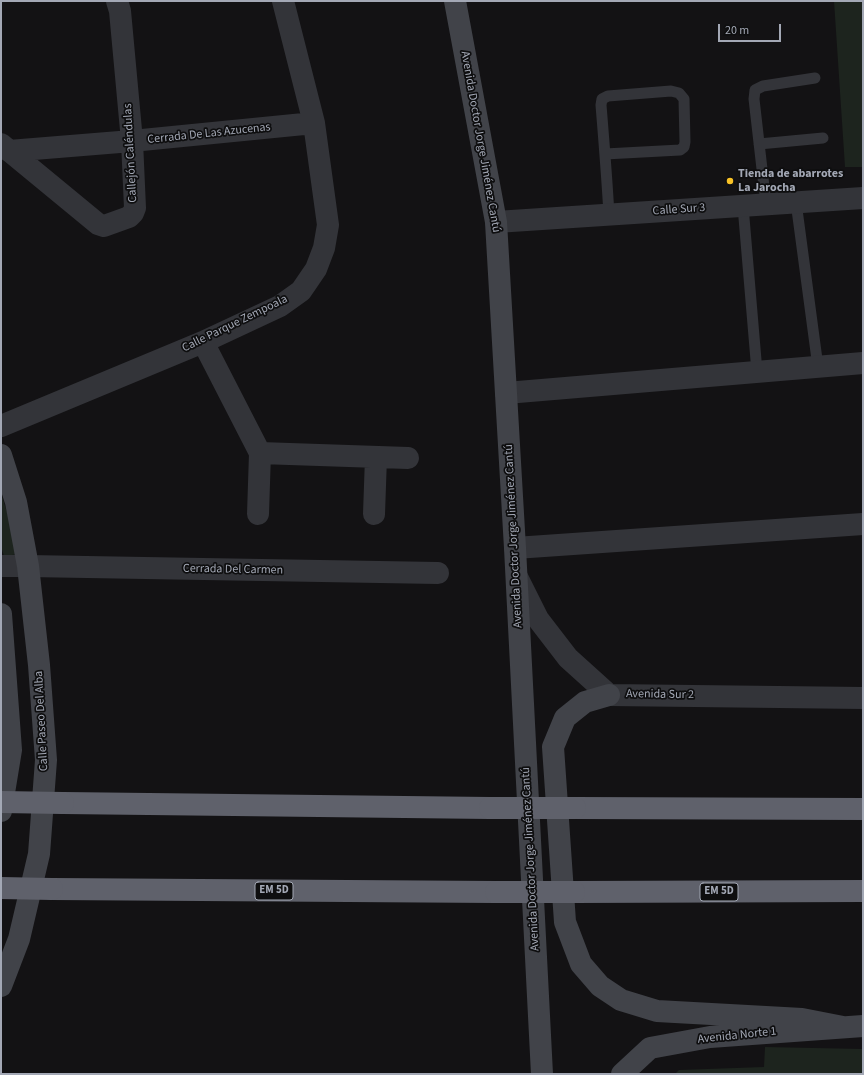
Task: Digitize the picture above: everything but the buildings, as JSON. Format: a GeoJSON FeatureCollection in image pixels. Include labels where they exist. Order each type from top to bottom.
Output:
{"type":"FeatureCollection","features":[{"type":"Feature","properties":{"kind":"highway"},"geometry":{"type":"LineString","coordinates":[[1,802],[490,808],[863,809]]}},
{"type":"Feature","properties":{"kind":"highway","name":"EM 5D"},"geometry":{"type":"LineString","coordinates":[[1,888],[496,892],[863,891]]}},
{"type":"Feature","properties":{"kind":"main road","name":"Avenida Doctor Jorge Jiménez Cantú"},"geometry":{"type":"LineString","coordinates":[[455,1],[496,222],[516,548],[542,1074]]}},
{"type":"Feature","properties":{"kind":"main road","name":"Calle Paseo Del Alba"},"geometry":{"type":"LineString","coordinates":[[1,454],[16,502],[28,566],[39,665],[46,760],[38,854],[19,939],[1,986]]}},
{"type":"Feature","properties":{"kind":"main road"},"geometry":{"type":"LineString","coordinates":[[1,614],[11,750],[1,811]]}},
{"type":"Feature","properties":{"kind":"main road"},"geometry":{"type":"LineString","coordinates":[[608,695],[585,702],[565,718],[554,747],[565,922],[581,964],[600,986],[621,1000],[657,1011],[802,1019],[853,1026]]}},
{"type":"Feature","properties":{"kind":"main road","name":"Avenida Norte 1"},"geometry":{"type":"LineString","coordinates":[[622,1074],[650,1048],[710,1037],[853,1026]]}},
{"type":"Feature","properties":{"kind":"street","name":"Callejón Caléndulas"},"geometry":{"type":"LineString","coordinates":[[5,147],[98,224],[104,226],[129,217],[133,213],[132,141],[120,10],[117,1]]}},
{"type":"Feature","properties":{"kind":"street","name":"Calle Parque Zempoala"},"geometry":{"type":"LineString","coordinates":[[1,426],[203,342],[280,306],[301,291],[316,270],[324,248],[328,225],[314,124],[282,1]]}},
{"type":"Feature","properties":{"kind":"street","name":"Cerrada De Las Azucenas"},"geometry":{"type":"LineString","coordinates":[[5,147],[132,141],[314,124]]}},
{"type":"Feature","properties":{"kind":"street","name":"Calle Sur 3"},"geometry":{"type":"LineString","coordinates":[[496,222],[863,198]]}},
{"type":"Feature","properties":{"kind":"street"},"geometry":{"type":"LineString","coordinates":[[203,342],[260,453],[258,514]]}},
{"type":"Feature","properties":{"kind":"street"},"geometry":{"type":"LineString","coordinates":[[506,393],[863,363]]}},
{"type":"Feature","properties":{"kind":"street"},"geometry":{"type":"LineString","coordinates":[[260,453],[408,458]]}},
{"type":"Feature","properties":{"kind":"street"},"geometry":{"type":"LineString","coordinates":[[374,514],[376,457]]}},
{"type":"Feature","properties":{"kind":"street"},"geometry":{"type":"LineString","coordinates":[[516,548],[863,524]]}},
{"type":"Feature","properties":{"kind":"street","name":"Cerrada Del Carmen"},"geometry":{"type":"LineString","coordinates":[[1,566],[438,573]]}},
{"type":"Feature","properties":{"kind":"street","name":"Avenida Sur 2"},"geometry":{"type":"LineString","coordinates":[[517,577],[538,619],[568,658],[608,695],[863,698]]}},
{"type":"Feature","properties":{"kind":"lane"},"geometry":{"type":"LineString","coordinates":[[766,204],[754,99],[755,90],[763,86],[815,78]]}},
{"type":"Feature","properties":{"kind":"lane"},"geometry":{"type":"LineString","coordinates":[[605,154],[680,150],[684,147],[685,142],[684,99],[679,93],[671,91],[608,96],[602,99],[601,105],[609,215]]}},
{"type":"Feature","properties":{"kind":"lane"},"geometry":{"type":"LineString","coordinates":[[759,144],[822,138]]}},
{"type":"Feature","properties":{"kind":"lane"},"geometry":{"type":"LineString","coordinates":[[796,202],[818,367]]}},
{"type":"Feature","properties":{"kind":"lane"},"geometry":{"type":"LineString","coordinates":[[743,206],[757,372]]}},
{"type":"Feature","properties":{"kind":"shaded area"},"geometry":{"type":"Polygon","coordinates":[[[834,1],[863,1],[863,167],[845,167],[834,1]]]}},
{"type":"Feature","properties":{"kind":"shaded area"},"geometry":{"type":"Polygon","coordinates":[[[1,493],[20,554],[4,556],[1,547],[1,493]]]}},
{"type":"Feature","properties":{"kind":"shaded area"},"geometry":{"type":"Polygon","coordinates":[[[765,1047],[863,1049],[863,1074],[675,1074],[679,1070],[764,1067],[765,1047]]]}},
{"type":"Feature","properties":{"kind":"place","name":"Tienda de abarrotes La Jarocha"},"geometry":{"type":"Point","coordinates":[730,181]}}]}
